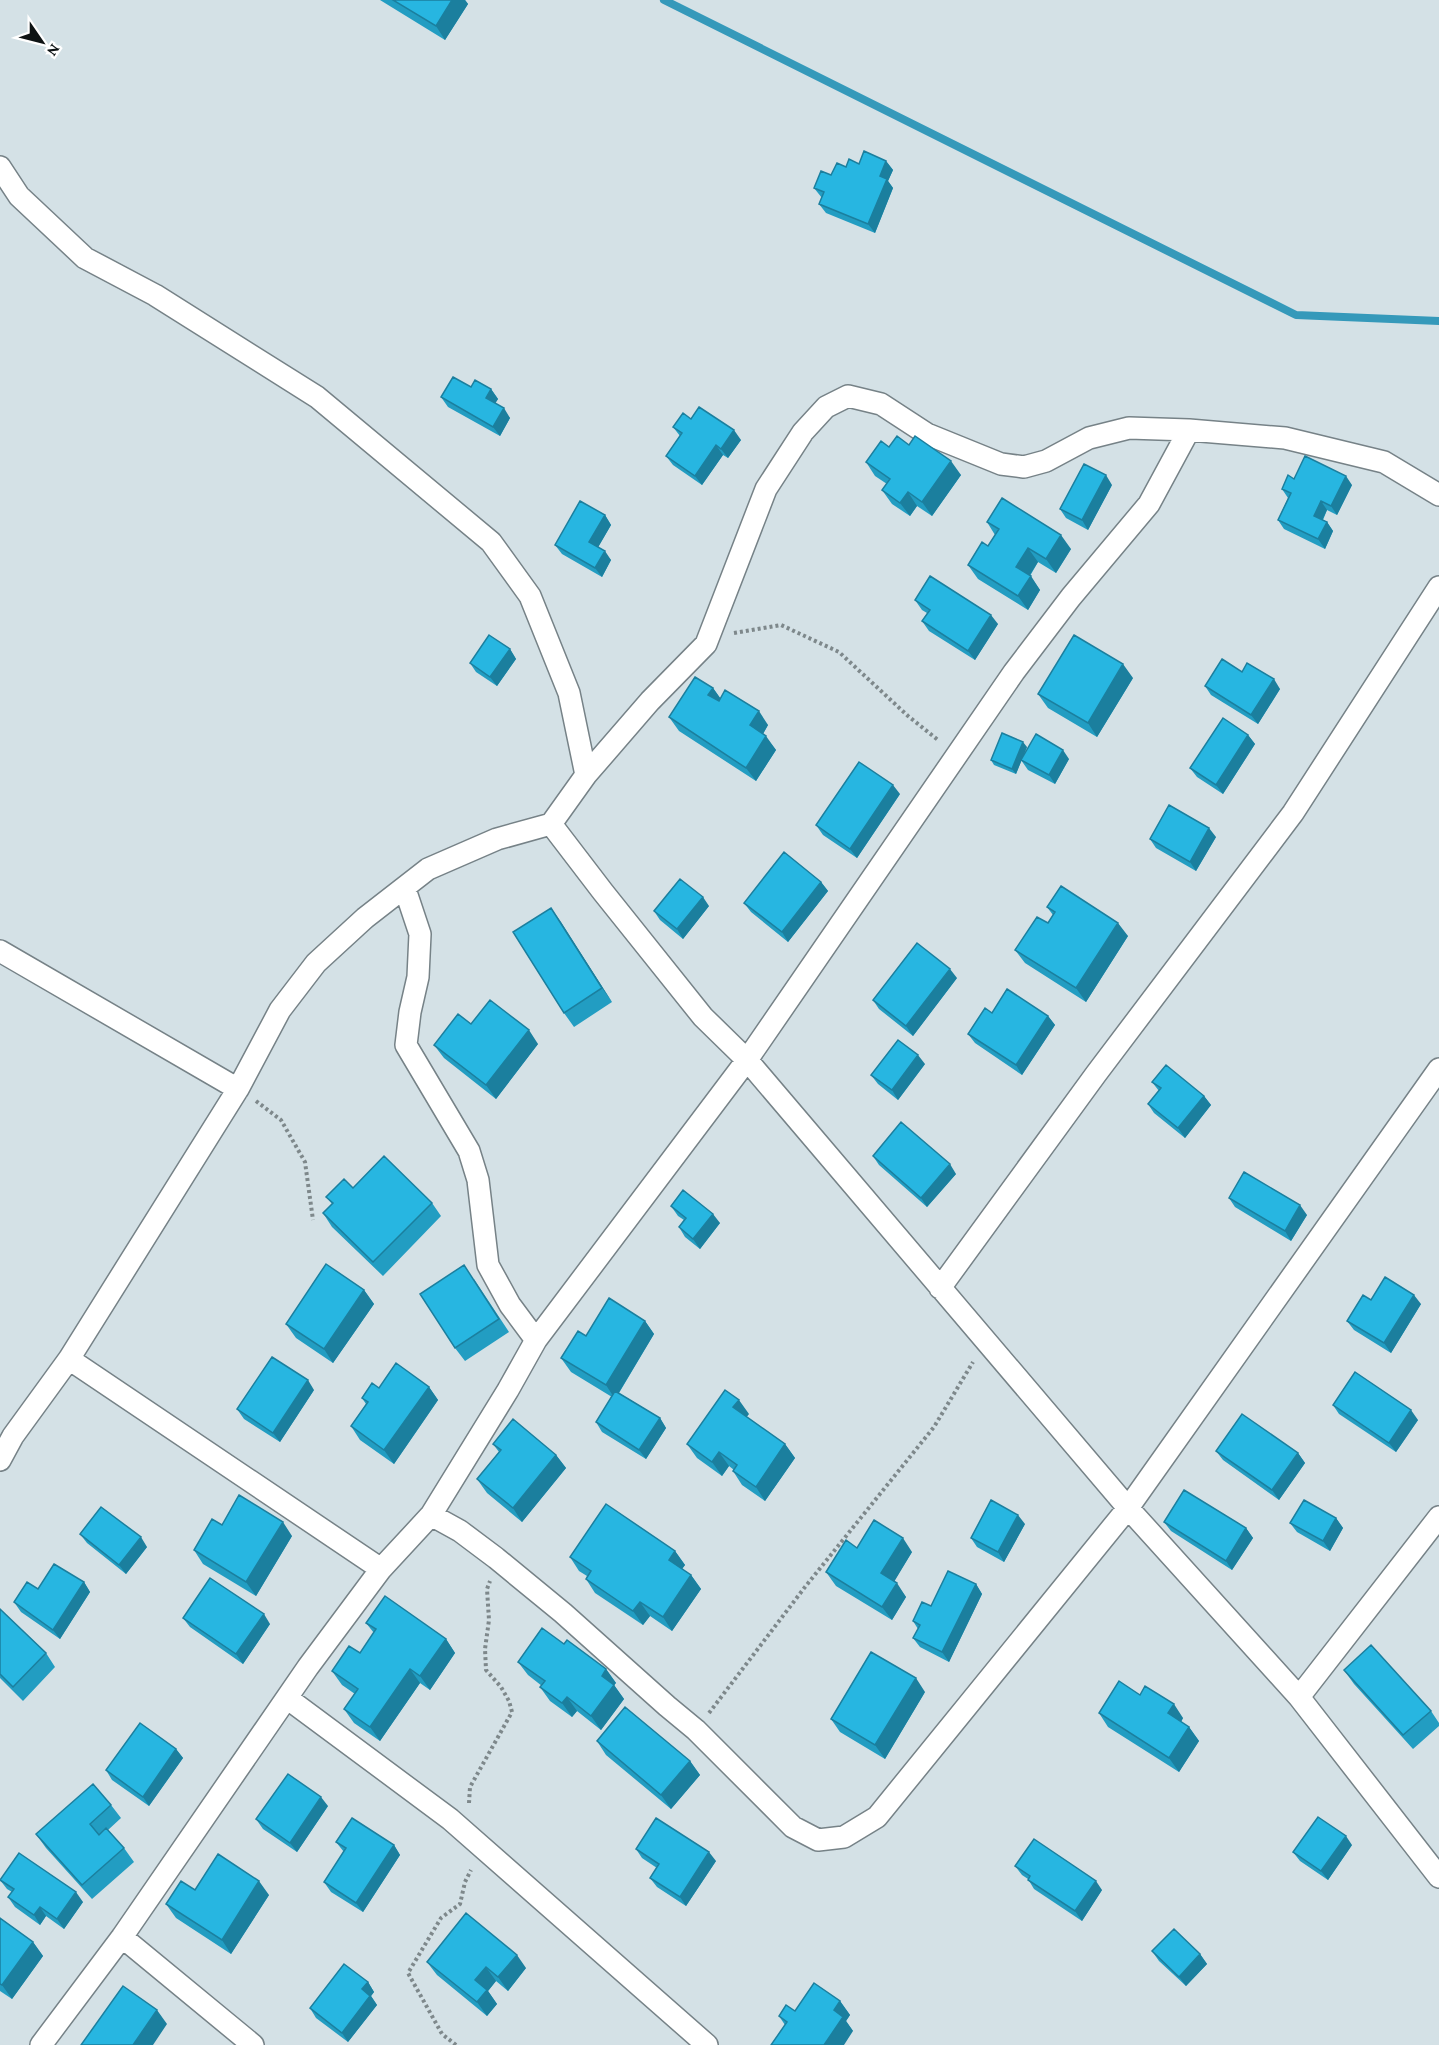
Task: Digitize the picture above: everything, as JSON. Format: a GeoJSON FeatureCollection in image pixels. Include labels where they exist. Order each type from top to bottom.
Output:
{"type":"FeatureCollection","features":[{"type":"Feature","properties":{"kind":"street"},"geometry":{"type":"LineString","coordinates":[[0,167],[19,196],[85,258],[155,295],[317,397],[491,542],[530,596],[569,693],[586,775]]}},
{"type":"Feature","properties":{"kind":"street"},"geometry":{"type":"LineString","coordinates":[[0,1460],[13,1436],[69,1359],[238,1089],[280,1010],[316,963],[365,918],[428,869],[497,839],[551,824],[586,775],[650,701],[706,644],[766,489],[803,432],[826,407],[848,396],[881,404],[927,434],[1001,464],[1024,467],[1046,461],[1089,438],[1129,429],[1189,430],[1285,438],[1384,462],[1439,495]]}},
{"type":"Feature","properties":{"kind":"street"},"geometry":{"type":"LineString","coordinates":[[41,2045],[122,1937],[287,1698],[381,1569],[431,1515],[536,1340],[747,1060],[1021,662],[1071,597],[1149,504],[1189,430]]}},
{"type":"Feature","properties":{"kind":"street"},"geometry":{"type":"LineString","coordinates":[[940,1288],[1096,1074],[1293,813],[1439,587]]}},
{"type":"Feature","properties":{"kind":"street"},"geometry":{"type":"LineString","coordinates":[[551,824],[703,1017],[747,1060],[1128,1508],[1299,1697],[1439,1877]]}},
{"type":"Feature","properties":{"kind":"street"},"geometry":{"type":"LineString","coordinates":[[405,889],[420,934],[418,977],[406,1044],[469,1151],[478,1179],[488,1265],[510,1305],[536,1340]]}},
{"type":"Feature","properties":{"kind":"street"},"geometry":{"type":"LineString","coordinates":[[0,951],[238,1089]]}},
{"type":"Feature","properties":{"kind":"street"},"geometry":{"type":"LineString","coordinates":[[431,1515],[460,1531],[563,1613],[696,1730],[793,1827],[818,1840],[844,1837],[877,1817],[1128,1508],[1439,1070]]}},
{"type":"Feature","properties":{"kind":"street"},"geometry":{"type":"LineString","coordinates":[[69,1359],[381,1569]]}},
{"type":"Feature","properties":{"kind":"street"},"geometry":{"type":"LineString","coordinates":[[1299,1697],[1439,1517]]}},
{"type":"Feature","properties":{"kind":"street"},"geometry":{"type":"LineString","coordinates":[[287,1698],[450,1819],[707,2045]]}},
{"type":"Feature","properties":{"kind":"street"},"geometry":{"type":"LineString","coordinates":[[122,1937],[253,2045]]}},
{"type":"Feature","properties":{"kind":"path"},"geometry":{"type":"LineString","coordinates":[[706,644],[731,634],[781,625],[838,652],[908,716],[958,755]]}},
{"type":"Feature","properties":{"kind":"path"},"geometry":{"type":"LineString","coordinates":[[238,1089],[281,1120],[305,1162],[313,1220]]}},
{"type":"Feature","properties":{"kind":"path"},"geometry":{"type":"LineString","coordinates":[[696,1730],[812,1578],[934,1427],[985,1340]]}},
{"type":"Feature","properties":{"kind":"building"},"geometry":{"type":"Polygon","coordinates":[[[393,0],[452,0],[436,26],[393,0]]]}},
{"type":"Feature","properties":{"kind":"building"},"geometry":{"type":"Polygon","coordinates":[[[864,151],[886,161],[880,176],[887,179],[868,224],[819,204],[824,192],[814,188],[821,171],[831,175],[837,163],[846,167],[849,159],[859,164],[864,151]]]}},
{"type":"Feature","properties":{"kind":"building"},"geometry":{"type":"Polygon","coordinates":[[[453,377],[471,387],[475,380],[491,389],[486,398],[504,408],[493,427],[441,397],[453,377]]]}},
{"type":"Feature","properties":{"kind":"building"},"geometry":{"type":"Polygon","coordinates":[[[699,407],[734,430],[721,449],[716,445],[695,476],[666,456],[682,433],[673,427],[683,413],[691,419],[699,407]]]}},
{"type":"Feature","properties":{"kind":"building"},"geometry":{"type":"Polygon","coordinates":[[[897,436],[909,445],[915,436],[951,461],[922,502],[908,492],[900,503],[882,490],[890,479],[866,462],[881,441],[889,447],[897,436]]]}},
{"type":"Feature","properties":{"kind":"building"},"geometry":{"type":"Polygon","coordinates":[[[1305,456],[1346,476],[1331,506],[1321,501],[1314,516],[1327,522],[1318,539],[1278,520],[1291,493],[1282,489],[1288,475],[1294,479],[1305,456]]]}},
{"type":"Feature","properties":{"kind":"building"},"geometry":{"type":"Polygon","coordinates":[[[1084,464],[1106,475],[1082,520],[1060,509],[1084,464]]]}},
{"type":"Feature","properties":{"kind":"building"},"geometry":{"type":"Polygon","coordinates":[[[1002,498],[1061,535],[1046,559],[1028,548],[1016,567],[1031,576],[1018,596],[968,565],[982,542],[988,546],[999,529],[987,522],[1002,498]]]}},
{"type":"Feature","properties":{"kind":"building"},"geometry":{"type":"Polygon","coordinates":[[[580,501],[605,515],[589,542],[605,551],[595,568],[555,545],[580,501]]]}},
{"type":"Feature","properties":{"kind":"building"},"geometry":{"type":"Polygon","coordinates":[[[930,576],[991,615],[968,651],[922,621],[930,610],[915,600],[930,576]]]}},
{"type":"Feature","properties":{"kind":"building"},"geometry":{"type":"Polygon","coordinates":[[[489,635],[510,649],[490,677],[470,663],[489,635]]]}},
{"type":"Feature","properties":{"kind":"building"},"geometry":{"type":"Polygon","coordinates":[[[1074,635],[1123,664],[1088,723],[1038,694],[1074,635]]]}},
{"type":"Feature","properties":{"kind":"building"},"geometry":{"type":"Polygon","coordinates":[[[1222,659],[1242,672],[1247,663],[1274,679],[1251,715],[1205,686],[1222,659]]]}},
{"type":"Feature","properties":{"kind":"building"},"geometry":{"type":"Polygon","coordinates":[[[695,677],[713,688],[708,695],[719,701],[725,690],[759,711],[750,725],[766,736],[746,768],[669,717],[695,677]]]}},
{"type":"Feature","properties":{"kind":"building"},"geometry":{"type":"Polygon","coordinates":[[[1223,718],[1248,735],[1216,785],[1190,768],[1223,718]]]}},
{"type":"Feature","properties":{"kind":"building"},"geometry":{"type":"Polygon","coordinates":[[[1002,733],[1023,742],[1012,769],[991,760],[1002,733]]]}},
{"type":"Feature","properties":{"kind":"building"},"geometry":{"type":"Polygon","coordinates":[[[1036,734],[1063,750],[1049,775],[1021,760],[1036,734]]]}},
{"type":"Feature","properties":{"kind":"building"},"geometry":{"type":"Polygon","coordinates":[[[859,762],[893,785],[850,849],[816,825],[859,762]]]}},
{"type":"Feature","properties":{"kind":"building"},"geometry":{"type":"Polygon","coordinates":[[[1169,805],[1209,828],[1190,862],[1150,839],[1169,805]]]}},
{"type":"Feature","properties":{"kind":"building"},"geometry":{"type":"Polygon","coordinates":[[[784,852],[821,882],[782,932],[744,903],[784,852]]]}},
{"type":"Feature","properties":{"kind":"building"},"geometry":{"type":"Polygon","coordinates":[[[680,879],[703,897],[677,929],[654,911],[680,879]]]}},
{"type":"Feature","properties":{"kind":"building"},"geometry":{"type":"Polygon","coordinates":[[[1061,886],[1118,923],[1076,988],[1015,950],[1037,917],[1048,923],[1055,912],[1047,907],[1061,886]]]}},
{"type":"Feature","properties":{"kind":"building"},"geometry":{"type":"Polygon","coordinates":[[[551,908],[602,988],[564,1013],[513,932],[551,908]]]}},
{"type":"Feature","properties":{"kind":"building"},"geometry":{"type":"Polygon","coordinates":[[[917,943],[950,969],[906,1026],[873,1000],[917,943]]]}},
{"type":"Feature","properties":{"kind":"building"},"geometry":{"type":"Polygon","coordinates":[[[1007,989],[1048,1016],[1016,1065],[968,1034],[985,1008],[992,1013],[1007,989]]]}},
{"type":"Feature","properties":{"kind":"building"},"geometry":{"type":"Polygon","coordinates":[[[490,1000],[529,1030],[486,1085],[434,1045],[458,1014],[471,1024],[490,1000]]]}},
{"type":"Feature","properties":{"kind":"building"},"geometry":{"type":"Polygon","coordinates":[[[898,1040],[918,1055],[892,1090],[871,1075],[898,1040]]]}},
{"type":"Feature","properties":{"kind":"building"},"geometry":{"type":"Polygon","coordinates":[[[1166,1065],[1204,1096],[1178,1128],[1148,1104],[1161,1088],[1152,1082],[1166,1065]]]}},
{"type":"Feature","properties":{"kind":"building"},"geometry":{"type":"Polygon","coordinates":[[[901,1122],[950,1164],[921,1198],[873,1156],[901,1122]]]}},
{"type":"Feature","properties":{"kind":"building"},"geometry":{"type":"Polygon","coordinates":[[[384,1156],[432,1203],[373,1262],[323,1213],[333,1203],[326,1197],[344,1179],[353,1188],[384,1156]]]}},
{"type":"Feature","properties":{"kind":"building"},"geometry":{"type":"Polygon","coordinates":[[[1244,1172],[1300,1205],[1285,1231],[1229,1198],[1244,1172]]]}},
{"type":"Feature","properties":{"kind":"building"},"geometry":{"type":"Polygon","coordinates":[[[683,1190],[713,1214],[693,1239],[679,1227],[686,1218],[671,1206],[683,1190]]]}},
{"type":"Feature","properties":{"kind":"building"},"geometry":{"type":"Polygon","coordinates":[[[326,1264],[364,1290],[324,1349],[286,1324],[326,1264]]]}},
{"type":"Feature","properties":{"kind":"building"},"geometry":{"type":"Polygon","coordinates":[[[464,1265],[499,1319],[455,1348],[420,1294],[464,1265]]]}},
{"type":"Feature","properties":{"kind":"building"},"geometry":{"type":"Polygon","coordinates":[[[1385,1277],[1414,1295],[1384,1343],[1347,1321],[1363,1295],[1371,1300],[1385,1277]]]}},
{"type":"Feature","properties":{"kind":"building"},"geometry":{"type":"Polygon","coordinates":[[[609,1298],[645,1321],[606,1385],[561,1358],[578,1331],[586,1336],[609,1298]]]}},
{"type":"Feature","properties":{"kind":"building"},"geometry":{"type":"Polygon","coordinates":[[[272,1357],[308,1380],[273,1433],[237,1409],[272,1357]]]}},
{"type":"Feature","properties":{"kind":"building"},"geometry":{"type":"Polygon","coordinates":[[[396,1363],[429,1387],[384,1450],[351,1426],[368,1402],[362,1398],[372,1383],[379,1388],[396,1363]]]}},
{"type":"Feature","properties":{"kind":"building"},"geometry":{"type":"Polygon","coordinates":[[[1355,1372],[1411,1410],[1389,1443],[1333,1405],[1355,1372]]]}},
{"type":"Feature","properties":{"kind":"building"},"geometry":{"type":"Polygon","coordinates":[[[725,1390],[739,1400],[733,1407],[785,1444],[756,1487],[733,1471],[737,1465],[719,1452],[712,1462],[687,1444],[725,1390]]]}},
{"type":"Feature","properties":{"kind":"building"},"geometry":{"type":"Polygon","coordinates":[[[615,1391],[660,1418],[639,1450],[596,1422],[615,1391]]]}},
{"type":"Feature","properties":{"kind":"building"},"geometry":{"type":"Polygon","coordinates":[[[1242,1414],[1298,1453],[1272,1490],[1216,1451],[1242,1414]]]}},
{"type":"Feature","properties":{"kind":"building"},"geometry":{"type":"Polygon","coordinates":[[[513,1419],[556,1455],[513,1508],[477,1479],[501,1450],[493,1444],[513,1419]]]}},
{"type":"Feature","properties":{"kind":"building"},"geometry":{"type":"Polygon","coordinates":[[[1184,1490],[1246,1528],[1226,1561],[1164,1522],[1184,1490]]]}},
{"type":"Feature","properties":{"kind":"building"},"geometry":{"type":"Polygon","coordinates":[[[239,1495],[283,1522],[246,1582],[194,1550],[212,1519],[222,1525],[239,1495]]]}},
{"type":"Feature","properties":{"kind":"building"},"geometry":{"type":"Polygon","coordinates":[[[991,1500],[1018,1515],[998,1552],[971,1538],[991,1500]]]}},
{"type":"Feature","properties":{"kind":"building"},"geometry":{"type":"Polygon","coordinates":[[[1304,1500],[1336,1518],[1323,1541],[1290,1523],[1304,1500]]]}},
{"type":"Feature","properties":{"kind":"building"},"geometry":{"type":"Polygon","coordinates":[[[606,1504],[675,1551],[669,1560],[691,1575],[663,1617],[640,1602],[633,1611],[586,1579],[591,1571],[570,1557],[606,1504]]]}},
{"type":"Feature","properties":{"kind":"building"},"geometry":{"type":"Polygon","coordinates":[[[101,1507],[141,1537],[119,1565],[80,1534],[101,1507]]]}},
{"type":"Feature","properties":{"kind":"building"},"geometry":{"type":"Polygon","coordinates":[[[874,1520],[903,1538],[881,1573],[897,1583],[882,1607],[826,1572],[846,1540],[857,1548],[874,1520]]]}},
{"type":"Feature","properties":{"kind":"building"},"geometry":{"type":"Polygon","coordinates":[[[54,1564],[84,1582],[53,1630],[14,1602],[27,1582],[38,1589],[54,1564]]]}},
{"type":"Feature","properties":{"kind":"building"},"geometry":{"type":"Polygon","coordinates":[[[948,1571],[976,1584],[942,1652],[913,1638],[920,1625],[913,1621],[922,1602],[931,1606],[948,1571]]]}},
{"type":"Feature","properties":{"kind":"building"},"geometry":{"type":"Polygon","coordinates":[[[210,1578],[264,1614],[236,1654],[183,1618],[210,1578]]]}},
{"type":"Feature","properties":{"kind":"building"},"geometry":{"type":"Polygon","coordinates":[[[385,1596],[446,1639],[420,1676],[410,1669],[370,1727],[344,1709],[358,1689],[332,1671],[349,1646],[360,1653],[376,1629],[366,1623],[385,1596]]]}},
{"type":"Feature","properties":{"kind":"building"},"geometry":{"type":"Polygon","coordinates":[[[0,1609],[46,1653],[13,1687],[0,1674],[0,1609]]]}},
{"type":"Feature","properties":{"kind":"building"},"geometry":{"type":"Polygon","coordinates":[[[542,1628],[564,1644],[567,1640],[606,1669],[602,1676],[614,1685],[591,1716],[567,1697],[562,1703],[540,1687],[545,1681],[518,1662],[542,1628]]]}},
{"type":"Feature","properties":{"kind":"building"},"geometry":{"type":"Polygon","coordinates":[[[1371,1645],[1431,1711],[1403,1735],[1344,1670],[1371,1645]]]}},
{"type":"Feature","properties":{"kind":"building"},"geometry":{"type":"Polygon","coordinates":[[[871,1652],[916,1678],[875,1745],[831,1719],[871,1652]]]}},
{"type":"Feature","properties":{"kind":"building"},"geometry":{"type":"Polygon","coordinates":[[[1119,1681],[1140,1695],[1145,1686],[1174,1704],[1168,1713],[1189,1727],[1169,1758],[1099,1713],[1119,1681]]]}},
{"type":"Feature","properties":{"kind":"building"},"geometry":{"type":"Polygon","coordinates":[[[625,1707],[690,1761],[661,1795],[597,1741],[625,1707]]]}},
{"type":"Feature","properties":{"kind":"building"},"geometry":{"type":"Polygon","coordinates":[[[140,1723],[176,1749],[143,1797],[106,1770],[140,1723]]]}},
{"type":"Feature","properties":{"kind":"building"},"geometry":{"type":"Polygon","coordinates":[[[288,1774],[321,1797],[290,1843],[256,1819],[288,1774]]]}},
{"type":"Feature","properties":{"kind":"building"},"geometry":{"type":"Polygon","coordinates":[[[93,1784],[111,1805],[90,1824],[99,1835],[106,1828],[124,1848],[82,1885],[36,1834],[93,1784]]]}},
{"type":"Feature","properties":{"kind":"building"},"geometry":{"type":"Polygon","coordinates":[[[1318,1817],[1346,1836],[1321,1871],[1293,1852],[1318,1817]]]}},
{"type":"Feature","properties":{"kind":"building"},"geometry":{"type":"Polygon","coordinates":[[[352,1818],[394,1845],[356,1903],[324,1882],[346,1848],[336,1842],[352,1818]]]}},
{"type":"Feature","properties":{"kind":"building"},"geometry":{"type":"Polygon","coordinates":[[[656,1818],[709,1852],[680,1897],[650,1878],[659,1864],[636,1849],[656,1818]]]}},
{"type":"Feature","properties":{"kind":"building"},"geometry":{"type":"Polygon","coordinates":[[[1034,1839],[1096,1881],[1075,1911],[1028,1880],[1030,1876],[1015,1866],[1034,1839]]]}},
{"type":"Feature","properties":{"kind":"building"},"geometry":{"type":"Polygon","coordinates":[[[19,1853],[76,1892],[57,1919],[40,1907],[34,1915],[8,1897],[14,1889],[0,1880],[19,1853]]]}},
{"type":"Feature","properties":{"kind":"building"},"geometry":{"type":"Polygon","coordinates":[[[218,1854],[259,1881],[222,1940],[166,1904],[181,1881],[195,1890],[218,1854]]]}},
{"type":"Feature","properties":{"kind":"building"},"geometry":{"type":"Polygon","coordinates":[[[466,1913],[517,1955],[498,1977],[486,1967],[475,1980],[487,1990],[477,2002],[427,1962],[466,1913]]]}},
{"type":"Feature","properties":{"kind":"building"},"geometry":{"type":"Polygon","coordinates":[[[0,1918],[33,1942],[2,1985],[0,1984],[0,1918]]]}},
{"type":"Feature","properties":{"kind":"building"},"geometry":{"type":"Polygon","coordinates":[[[1174,1929],[1200,1954],[1179,1977],[1152,1951],[1174,1929]]]}},
{"type":"Feature","properties":{"kind":"building"},"geometry":{"type":"Polygon","coordinates":[[[344,1964],[368,1982],[362,1989],[370,1996],[342,2033],[310,2008],[344,1964]]]}},
{"type":"Feature","properties":{"kind":"building"},"geometry":{"type":"Polygon","coordinates":[[[814,1983],[840,2001],[834,2010],[843,2017],[824,2045],[771,2045],[787,2022],[779,2016],[786,2005],[795,2011],[814,1983]]]}},
{"type":"Feature","properties":{"kind":"building"},"geometry":{"type":"Polygon","coordinates":[[[123,1986],[157,2010],[133,2045],[81,2045],[123,1986]]]}},
{"type":"Feature","properties":{"kind":"waterway"},"geometry":{"type":"LineString","coordinates":[[664,0],[1296,315],[1439,321]]}}]}
